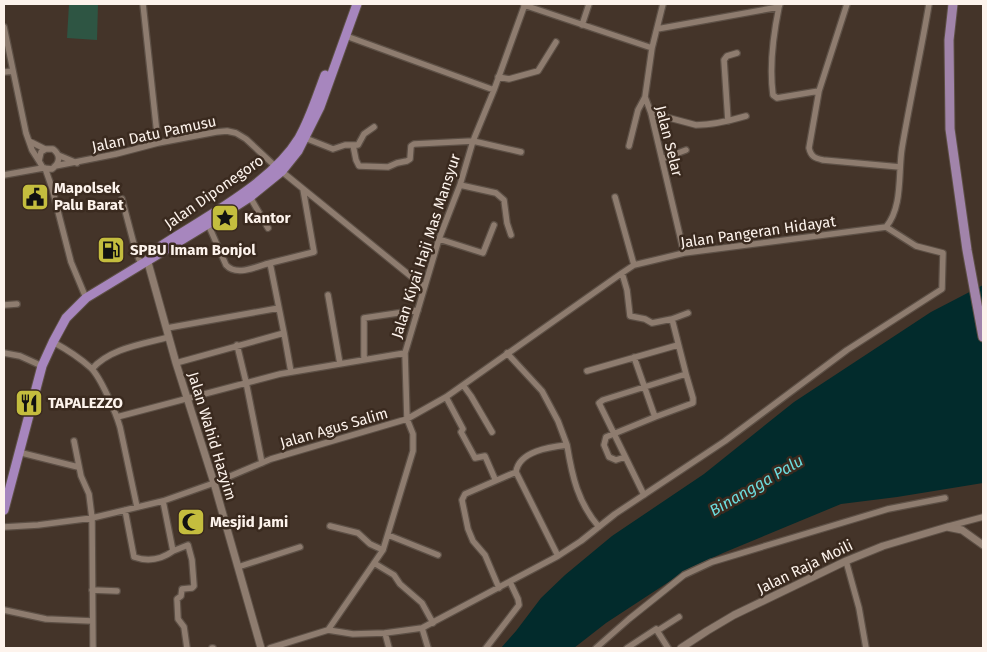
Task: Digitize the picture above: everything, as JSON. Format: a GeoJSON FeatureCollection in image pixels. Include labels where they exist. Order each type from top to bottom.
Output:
{"type":"FeatureCollection","features":[{"type":"Feature","properties":{"kind":"highway","name":"Jalan Diponegoro"},"geometry":{"type":"LineString","coordinates":[[147,260],[161,246],[279,168],[306,124],[352,4]]}},
{"type":"Feature","properties":{"kind":"highway","name":"Jalan Diponegoro"},"geometry":{"type":"LineString","coordinates":[[147,260],[164,252],[250,197],[298,151],[320,107],[357,4]]}},
{"type":"Feature","properties":{"kind":"highway"},"geometry":{"type":"LineString","coordinates":[[4,510],[42,366],[66,318],[86,298],[147,260]]}},
{"type":"Feature","properties":{"kind":"main road"},"geometry":{"type":"LineString","coordinates":[[953,4],[949,40],[950,128],[967,250],[983,337]]}},
{"type":"Feature","properties":{"kind":"street"},"geometry":{"type":"LineString","coordinates":[[142,4],[158,143]]}},
{"type":"Feature","properties":{"kind":"street"},"geometry":{"type":"LineString","coordinates":[[582,25],[589,4]]}},
{"type":"Feature","properties":{"kind":"street","name":"Jalan Selar"},"geometry":{"type":"LineString","coordinates":[[663,4],[652,48],[645,98],[651,113],[684,254]]}},
{"type":"Feature","properties":{"kind":"street"},"geometry":{"type":"LineString","coordinates":[[847,4],[820,91],[809,148],[810,154],[823,160],[900,167]]}},
{"type":"Feature","properties":{"kind":"street"},"geometry":{"type":"LineString","coordinates":[[270,648],[328,630],[353,634],[385,633],[422,628],[456,611],[558,556],[581,541],[599,526],[725,441],[847,350],[942,289],[943,253],[916,246],[886,227],[894,214],[901,151],[929,4]]}},
{"type":"Feature","properties":{"kind":"street"},"geometry":{"type":"LineString","coordinates":[[525,5],[652,48]]}},
{"type":"Feature","properties":{"kind":"street","name":"Jalan Kiyai Haji Mas Mansyur"},"geometry":{"type":"LineString","coordinates":[[328,630],[374,563],[388,537],[412,450],[413,434],[407,419],[405,353],[439,239],[460,185],[473,141],[525,5]]}},
{"type":"Feature","properties":{"kind":"street"},"geometry":{"type":"LineString","coordinates":[[657,29],[780,5],[772,53],[773,95],[777,98],[820,91]]}},
{"type":"Feature","properties":{"kind":"street"},"geometry":{"type":"LineString","coordinates":[[4,27],[29,141],[34,155],[44,168],[52,188],[71,262],[86,298]]}},
{"type":"Feature","properties":{"kind":"street"},"geometry":{"type":"LineString","coordinates":[[346,36],[494,90]]}},
{"type":"Feature","properties":{"kind":"street"},"geometry":{"type":"LineString","coordinates":[[498,77],[509,79],[538,71],[556,42]]}},
{"type":"Feature","properties":{"kind":"street"},"geometry":{"type":"LineString","coordinates":[[728,121],[724,60],[727,56],[737,52]]}},
{"type":"Feature","properties":{"kind":"street"},"geometry":{"type":"LineString","coordinates":[[4,72],[13,71]]}},
{"type":"Feature","properties":{"kind":"street"},"geometry":{"type":"LineString","coordinates":[[629,146],[638,110],[645,98]]}},
{"type":"Feature","properties":{"kind":"street"},"geometry":{"type":"LineString","coordinates":[[651,113],[696,125],[712,125],[746,116]]}},
{"type":"Feature","properties":{"kind":"street"},"geometry":{"type":"LineString","coordinates":[[305,138],[329,149],[335,149],[344,145],[358,145],[364,134],[374,128]]}},
{"type":"Feature","properties":{"kind":"street","name":"Jalan Datu Pamusu"},"geometry":{"type":"LineString","coordinates":[[54,167],[158,143],[227,131],[236,133],[246,139],[424,287]]}},
{"type":"Feature","properties":{"kind":"street"},"geometry":{"type":"LineString","coordinates":[[29,141],[45,149],[53,149],[58,155],[77,163]]}},
{"type":"Feature","properties":{"kind":"street"},"geometry":{"type":"LineString","coordinates":[[353,145],[359,166],[381,168],[409,160],[411,146],[414,144],[473,141],[520,152]]}},
{"type":"Feature","properties":{"kind":"street"},"geometry":{"type":"LineString","coordinates":[[24,172],[39,161],[41,152],[45,149]]}},
{"type":"Feature","properties":{"kind":"street"},"geometry":{"type":"LineString","coordinates":[[662,159],[686,150]]}},
{"type":"Feature","properties":{"kind":"street"},"geometry":{"type":"LineString","coordinates":[[52,188],[54,167],[59,159],[58,155]]}},
{"type":"Feature","properties":{"kind":"street"},"geometry":{"type":"LineString","coordinates":[[4,175],[54,167]]}},
{"type":"Feature","properties":{"kind":"street"},"geometry":{"type":"LineString","coordinates":[[460,185],[502,197],[511,234]]}},
{"type":"Feature","properties":{"kind":"street"},"geometry":{"type":"LineString","coordinates":[[208,224],[226,265],[237,271],[314,252],[304,189]]}},
{"type":"Feature","properties":{"kind":"street"},"geometry":{"type":"LineString","coordinates":[[250,197],[268,228]]}},
{"type":"Feature","properties":{"kind":"street"},"geometry":{"type":"LineString","coordinates":[[615,197],[634,266]]}},
{"type":"Feature","properties":{"kind":"street"},"geometry":{"type":"LineString","coordinates":[[122,199],[136,252],[147,260]]}},
{"type":"Feature","properties":{"kind":"street"},"geometry":{"type":"LineString","coordinates":[[439,239],[483,253],[494,225]]}},
{"type":"Feature","properties":{"kind":"street","name":"Jalan Pangeran Hidayat"},"geometry":{"type":"LineString","coordinates":[[634,266],[684,254],[886,227]]}},
{"type":"Feature","properties":{"kind":"street","name":"Jalan Wahid Hazyim"},"geometry":{"type":"LineString","coordinates":[[147,260],[176,363],[214,484],[260,648]]}},
{"type":"Feature","properties":{"kind":"street"},"geometry":{"type":"LineString","coordinates":[[270,263],[291,372]]}},
{"type":"Feature","properties":{"kind":"street","name":"Jalan Agus Salim"},"geometry":{"type":"LineString","coordinates":[[4,527],[38,526],[92,518],[163,502],[214,484],[262,463],[407,419],[446,398],[507,353],[634,266]]}},
{"type":"Feature","properties":{"kind":"street"},"geometry":{"type":"LineString","coordinates":[[622,273],[627,290],[630,316],[645,319],[650,323],[672,319],[688,313]]}},
{"type":"Feature","properties":{"kind":"street"},"geometry":{"type":"LineString","coordinates":[[328,296],[340,364]]}},
{"type":"Feature","properties":{"kind":"street"},"geometry":{"type":"LineString","coordinates":[[4,305],[17,304]]}},
{"type":"Feature","properties":{"kind":"street"},"geometry":{"type":"LineString","coordinates":[[166,328],[279,308]]}},
{"type":"Feature","properties":{"kind":"street"},"geometry":{"type":"LineString","coordinates":[[364,360],[364,318],[418,310]]}},
{"type":"Feature","properties":{"kind":"street"},"geometry":{"type":"LineString","coordinates":[[625,457],[614,460],[609,457],[607,454],[606,437],[693,403],[672,319]]}},
{"type":"Feature","properties":{"kind":"street"},"geometry":{"type":"LineString","coordinates":[[176,363],[284,333]]}},
{"type":"Feature","properties":{"kind":"street"},"geometry":{"type":"LineString","coordinates":[[92,369],[111,355],[169,337]]}},
{"type":"Feature","properties":{"kind":"street"},"geometry":{"type":"LineString","coordinates":[[53,342],[63,347],[92,369],[118,417],[137,507]]}},
{"type":"Feature","properties":{"kind":"street"},"geometry":{"type":"LineString","coordinates":[[237,345],[262,463]]}},
{"type":"Feature","properties":{"kind":"street"},"geometry":{"type":"LineString","coordinates":[[587,371],[678,345]]}},
{"type":"Feature","properties":{"kind":"street"},"geometry":{"type":"LineString","coordinates":[[4,352],[20,356],[42,366]]}},
{"type":"Feature","properties":{"kind":"street"},"geometry":{"type":"LineString","coordinates":[[118,417],[246,382],[291,372],[405,353]]}},
{"type":"Feature","properties":{"kind":"street"},"geometry":{"type":"LineString","coordinates":[[507,353],[542,391],[558,421],[567,445],[573,480],[582,503],[599,526]]}},
{"type":"Feature","properties":{"kind":"street"},"geometry":{"type":"LineString","coordinates":[[634,357],[655,417]]}},
{"type":"Feature","properties":{"kind":"street"},"geometry":{"type":"LineString","coordinates":[[644,495],[600,406],[600,402],[686,374]]}},
{"type":"Feature","properties":{"kind":"street"},"geometry":{"type":"LineString","coordinates":[[463,385],[492,432]]}},
{"type":"Feature","properties":{"kind":"street"},"geometry":{"type":"LineString","coordinates":[[446,398],[463,429],[461,432],[475,458],[485,456],[495,479]]}},
{"type":"Feature","properties":{"kind":"street"},"geometry":{"type":"LineString","coordinates":[[74,441],[82,482],[89,494],[92,518],[93,648]]}},
{"type":"Feature","properties":{"kind":"street"},"geometry":{"type":"LineString","coordinates":[[558,556],[516,472],[517,465],[523,458],[543,449],[567,445]]}},
{"type":"Feature","properties":{"kind":"street"},"geometry":{"type":"LineString","coordinates":[[18,452],[78,467]]}},
{"type":"Feature","properties":{"kind":"street"},"geometry":{"type":"LineString","coordinates":[[499,588],[485,555],[473,541],[462,500],[465,494],[495,479],[516,472]]}},
{"type":"Feature","properties":{"kind":"street"},"geometry":{"type":"LineString","coordinates":[[596,648],[684,575],[712,562],[879,511],[945,498]]}},
{"type":"Feature","properties":{"kind":"street"},"geometry":{"type":"LineString","coordinates":[[163,502],[173,551]]}},
{"type":"Feature","properties":{"kind":"street"},"geometry":{"type":"LineString","coordinates":[[125,510],[134,557],[160,559],[188,545],[192,557],[194,586],[182,589],[181,596],[177,599],[178,619],[184,627],[187,648]]}},
{"type":"Feature","properties":{"kind":"street"},"geometry":{"type":"LineString","coordinates":[[947,527],[983,517]]}},
{"type":"Feature","properties":{"kind":"street"},"geometry":{"type":"LineString","coordinates":[[330,526],[358,533],[370,544],[383,549]]}},
{"type":"Feature","properties":{"kind":"street"},"geometry":{"type":"LineString","coordinates":[[947,527],[962,530],[983,545]]}},
{"type":"Feature","properties":{"kind":"street","name":"Jalan Raja Moili"},"geometry":{"type":"LineString","coordinates":[[681,648],[720,623],[846,561],[883,546],[947,527]]}},
{"type":"Feature","properties":{"kind":"street"},"geometry":{"type":"LineString","coordinates":[[388,537],[438,555]]}},
{"type":"Feature","properties":{"kind":"street"},"geometry":{"type":"LineString","coordinates":[[238,567],[300,547]]}},
{"type":"Feature","properties":{"kind":"street"},"geometry":{"type":"LineString","coordinates":[[846,561],[855,592],[866,648]]}},
{"type":"Feature","properties":{"kind":"street"},"geometry":{"type":"LineString","coordinates":[[374,563],[394,575],[400,584],[422,603],[433,623]]}},
{"type":"Feature","properties":{"kind":"street"},"geometry":{"type":"LineString","coordinates":[[486,648],[519,605],[510,582]]}},
{"type":"Feature","properties":{"kind":"street"},"geometry":{"type":"LineString","coordinates":[[92,590],[117,591]]}},
{"type":"Feature","properties":{"kind":"street"},"geometry":{"type":"LineString","coordinates":[[4,610],[46,619],[92,622]]}},
{"type":"Feature","properties":{"kind":"street"},"geometry":{"type":"LineString","coordinates":[[627,648],[679,617]]}},
{"type":"Feature","properties":{"kind":"street"},"geometry":{"type":"LineString","coordinates":[[422,628],[428,648]]}},
{"type":"Feature","properties":{"kind":"street"},"geometry":{"type":"LineString","coordinates":[[657,631],[668,648]]}},
{"type":"Feature","properties":{"kind":"street"},"geometry":{"type":"LineString","coordinates":[[385,633],[389,648]]}},
{"type":"Feature","properties":{"kind":"green space"},"geometry":{"type":"Polygon","coordinates":[[[69,4],[98,4],[97,40],[67,38],[69,4]]]}},
{"type":"Feature","properties":{"kind":"water","name":"Binangga Palu"},"geometry":{"type":"Polygon","coordinates":[[[983,285],[983,483],[841,504],[690,568],[606,623],[574,648],[501,648],[541,598],[565,575],[612,536],[704,474],[794,402],[931,312],[983,285]]]}},
{"type":"Feature","properties":{"kind":"place","name":"Mapolsek Palu Barat"},"geometry":{"type":"Point","coordinates":[35,197]}},
{"type":"Feature","properties":{"kind":"place","name":"Kantor"},"geometry":{"type":"Point","coordinates":[225,218]}},
{"type":"Feature","properties":{"kind":"place","name":"SPBU Imam Bonjol"},"geometry":{"type":"Point","coordinates":[111,250]}},
{"type":"Feature","properties":{"kind":"place","name":"TAPALEZZO"},"geometry":{"type":"Point","coordinates":[29,403]}},
{"type":"Feature","properties":{"kind":"place","name":"Mesjid Jami"},"geometry":{"type":"Point","coordinates":[191,522]}}]}
